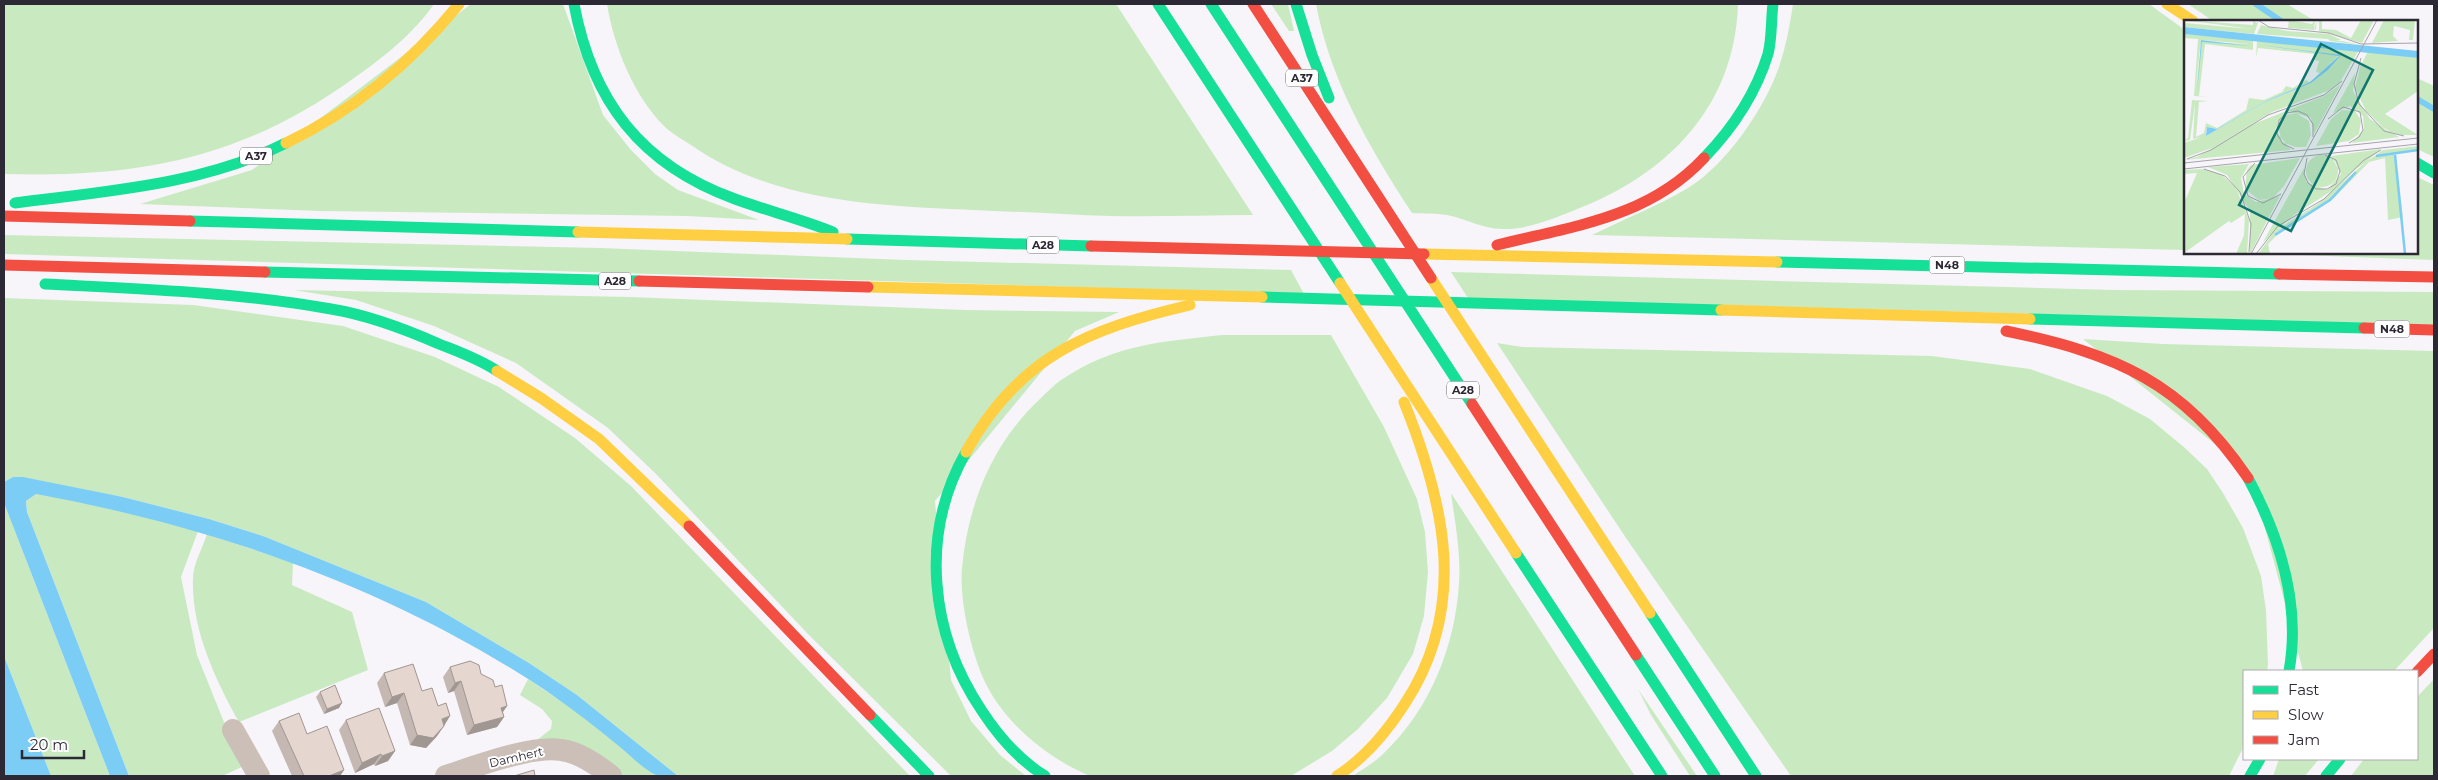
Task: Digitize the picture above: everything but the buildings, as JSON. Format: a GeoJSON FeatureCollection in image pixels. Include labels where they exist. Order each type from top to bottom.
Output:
{"type":"FeatureCollection","features":[{"type":"Feature","properties":{"kind":"highway","name":"A37"},"geometry":{"type":"LineString","coordinates":[[4,205],[138,187],[199,175],[243,161],[288,143],[329,121],[371,91],[419,50],[459,4]]}},
{"type":"Feature","properties":{"kind":"highway","name":"A28"},"geometry":{"type":"LineString","coordinates":[[574,4],[576,26],[589,67],[607,100],[627,129],[659,159],[696,181],[734,199],[784,213],[853,239]]}},
{"type":"Feature","properties":{"kind":"highway"},"geometry":{"type":"LineString","coordinates":[[1158,4],[1662,776]]}},
{"type":"Feature","properties":{"kind":"highway","name":"A28"},"geometry":{"type":"LineString","coordinates":[[1211,4],[1715,776]]}},
{"type":"Feature","properties":{"kind":"highway","name":"A37"},"geometry":{"type":"LineString","coordinates":[[1253,4],[1351,152]]}},
{"type":"Feature","properties":{"kind":"highway","name":"A28"},"geometry":{"type":"LineString","coordinates":[[1296,4],[1312,55],[1351,152],[1756,776]]}},
{"type":"Feature","properties":{"kind":"highway","name":"A28"},"geometry":{"type":"LineString","coordinates":[[4,216],[1232,250],[1460,254],[1619,215],[1663,193],[1696,167],[1726,135],[1752,92],[1768,53],[1774,4]]}},
{"type":"Feature","properties":{"kind":"highway"},"geometry":{"type":"LineString","coordinates":[[2167,4],[2191,20]]}},
{"type":"Feature","properties":{"kind":"highway"},"geometry":{"type":"LineString","coordinates":[[2418,164],[2434,173]]}},
{"type":"Feature","properties":{"kind":"highway","name":"N48"},"geometry":{"type":"LineString","coordinates":[[1460,254],[2434,277]]}},
{"type":"Feature","properties":{"kind":"highway","name":"A28"},"geometry":{"type":"LineString","coordinates":[[4,265],[1492,304]]}},
{"type":"Feature","properties":{"kind":"highway"},"geometry":{"type":"LineString","coordinates":[[32,284],[186,292],[266,299],[334,309],[406,330],[483,362],[541,398],[599,439],[668,504],[930,776]]}},
{"type":"Feature","properties":{"kind":"highway","name":"A28"},"geometry":{"type":"LineString","coordinates":[[1045,776],[1033,769],[1004,741],[980,712],[962,680],[948,645],[938,603],[934,560],[941,514],[958,463],[981,423],[1006,394],[1048,358],[1086,336],[1134,318],[1225,297]]}},
{"type":"Feature","properties":{"kind":"highway","name":"N48"},"geometry":{"type":"LineString","coordinates":[[1492,304],[2434,330]]}},
{"type":"Feature","properties":{"kind":"highway","name":"N48"},"geometry":{"type":"LineString","coordinates":[[1939,317],[2072,346],[2122,365],[2166,390],[2202,420],[2238,463],[2263,503],[2280,546],[2291,603],[2289,670]]}},
{"type":"Feature","properties":{"kind":"highway"},"geometry":{"type":"LineString","coordinates":[[1337,776],[1355,765],[1411,699],[1428,666],[1440,625],[1447,569],[1444,526],[1433,480],[1417,432],[1371,328]]}},
{"type":"Feature","properties":{"kind":"highway"},"geometry":{"type":"LineString","coordinates":[[2418,671],[2434,654]]}},
{"type":"Feature","properties":{"kind":"highway"},"geometry":{"type":"LineString","coordinates":[[1728,733],[1766,776]]}},
{"type":"Feature","properties":{"kind":"highway"},"geometry":{"type":"LineString","coordinates":[[2250,776],[2259,760]]}},
{"type":"Feature","properties":{"kind":"highway"},"geometry":{"type":"LineString","coordinates":[[2326,776],[2339,760]]}},
{"type":"Feature","properties":{"kind":"street"},"geometry":{"type":"LineString","coordinates":[[233,730],[259,776]]}},
{"type":"Feature","properties":{"kind":"street","name":"Damhert"},"geometry":{"type":"LineString","coordinates":[[446,776],[544,749],[562,750],[575,755],[612,776]]}},
{"type":"Feature","properties":{"kind":"green space"},"geometry":{"type":"Polygon","coordinates":[[[4,4],[434,4],[408,35],[354,78],[312,106],[271,128],[230,145],[188,158],[145,167],[100,172],[4,174],[4,4]]]}},
{"type":"Feature","properties":{"kind":"green space"},"geometry":{"type":"Polygon","coordinates":[[[471,4],[563,4],[603,115],[631,150],[655,174],[678,190],[759,220],[687,216],[320,211],[140,204],[252,170],[471,4]]]}},
{"type":"Feature","properties":{"kind":"green space"},"geometry":{"type":"Polygon","coordinates":[[[607,4],[1116,4],[1253,215],[1110,216],[915,207],[836,199],[798,191],[761,180],[725,165],[691,145],[666,128],[655,116],[644,102],[620,54],[607,4]]]}},
{"type":"Feature","properties":{"kind":"green space"},"geometry":{"type":"Polygon","coordinates":[[[1271,4],[1288,4],[1294,31],[1289,31],[1271,4]]]}},
{"type":"Feature","properties":{"kind":"green space"},"geometry":{"type":"Polygon","coordinates":[[[1316,4],[1738,4],[1734,41],[1724,75],[1709,105],[1690,132],[1666,157],[1639,178],[1608,195],[1567,213],[1520,228],[1495,229],[1453,216],[1412,213],[1381,164],[1341,87],[1322,32],[1316,4]]]}},
{"type":"Feature","properties":{"kind":"green space"},"geometry":{"type":"Polygon","coordinates":[[[1793,4],[2149,4],[2184,29],[2184,250],[1592,235],[1677,195],[1702,178],[1716,165],[1742,134],[1764,100],[1779,67],[1793,4]]]}},
{"type":"Feature","properties":{"kind":"green space"},"geometry":{"type":"Polygon","coordinates":[[[2188,4],[2287,4],[2313,20],[2212,20],[2188,4]]]}},
{"type":"Feature","properties":{"kind":"green space"},"geometry":{"type":"Polygon","coordinates":[[[2418,78],[2434,86],[2434,157],[2418,149],[2418,78]]]}},
{"type":"Feature","properties":{"kind":"green space"},"geometry":{"type":"Polygon","coordinates":[[[2418,177],[2434,185],[2434,260],[2273,254],[2418,254],[2418,177]]]}},
{"type":"Feature","properties":{"kind":"green space"},"geometry":{"type":"Polygon","coordinates":[[[4,235],[600,248],[906,260],[1291,270],[1304,294],[4,254],[4,235]]]}},
{"type":"Feature","properties":{"kind":"green space"},"geometry":{"type":"Polygon","coordinates":[[[1451,272],[2114,290],[2434,292],[2434,325],[1468,298],[1451,272]]]}},
{"type":"Feature","properties":{"kind":"green space"},"geometry":{"type":"Polygon","coordinates":[[[294,290],[630,297],[965,310],[1119,312],[1075,331],[935,501],[951,680],[971,721],[1000,755],[1026,776],[951,776],[807,633],[656,474],[608,428],[516,363],[434,326],[356,300],[294,290]]]}},
{"type":"Feature","properties":{"kind":"green space"},"geometry":{"type":"Polygon","coordinates":[[[4,298],[193,305],[343,326],[435,357],[499,387],[575,438],[631,486],[910,776],[678,776],[577,695],[529,663],[426,602],[263,536],[209,519],[123,497],[13,477],[4,482],[4,298]]]}},
{"type":"Feature","properties":{"kind":"green space"},"geometry":{"type":"Polygon","coordinates":[[[1222,335],[1331,335],[1384,427],[1417,499],[1425,532],[1428,572],[1424,616],[1413,654],[1387,698],[1358,729],[1332,751],[1291,776],[1090,776],[1059,760],[1018,727],[995,700],[981,674],[968,629],[963,596],[962,568],[970,520],[986,475],[996,454],[1009,434],[1024,415],[1061,380],[1081,368],[1119,352],[1158,343],[1222,335]]]}},
{"type":"Feature","properties":{"kind":"green space"},"geometry":{"type":"Polygon","coordinates":[[[2083,339],[2163,344],[2434,351],[2434,628],[2395,670],[2303,670],[2250,472],[2083,339]]]}},
{"type":"Feature","properties":{"kind":"green space"},"geometry":{"type":"Polygon","coordinates":[[[1497,343],[1522,347],[1932,356],[2030,369],[2107,396],[2150,419],[2207,469],[2243,528],[2261,576],[2266,610],[2267,670],[2243,670],[2243,748],[2229,776],[1791,776],[1626,538],[1497,343]]]}},
{"type":"Feature","properties":{"kind":"green space"},"geometry":{"type":"Polygon","coordinates":[[[1451,493],[1635,776],[1353,776],[1384,753],[1415,717],[1427,697],[1446,653],[1457,607],[1459,583],[1457,538],[1451,493]]]}},
{"type":"Feature","properties":{"kind":"green space"},"geometry":{"type":"Polygon","coordinates":[[[36,494],[108,504],[198,531],[181,577],[197,655],[242,767],[222,776],[129,776],[27,512],[26,501],[36,494]]]}},
{"type":"Feature","properties":{"kind":"green space"},"geometry":{"type":"Polygon","coordinates":[[[4,503],[110,776],[51,776],[4,656],[4,503]]]}},
{"type":"Feature","properties":{"kind":"green space"},"geometry":{"type":"Polygon","coordinates":[[[207,534],[293,563],[292,585],[352,612],[368,670],[239,722],[213,671],[196,616],[193,597],[193,573],[207,534]]]}},
{"type":"Feature","properties":{"kind":"green space"},"geometry":{"type":"Polygon","coordinates":[[[528,679],[586,718],[657,776],[621,776],[537,740],[551,729],[552,721],[542,709],[520,695],[528,679]]]}},
{"type":"Feature","properties":{"kind":"green space"},"geometry":{"type":"Polygon","coordinates":[[[2434,679],[2434,776],[2351,776],[2363,760],[2418,760],[2418,696],[2434,679]]]}},
{"type":"Feature","properties":{"kind":"green space"},"geometry":{"type":"Polygon","coordinates":[[[1638,689],[1697,776],[1690,776],[1651,715],[1638,689]]]}},
{"type":"Feature","properties":{"kind":"green space"},"geometry":{"type":"Polygon","coordinates":[[[2279,760],[2318,760],[2305,776],[2273,776],[2279,760]]]}},
{"type":"Feature","properties":{"kind":"water"},"geometry":{"type":"Polygon","coordinates":[[[13,477],[23,477],[123,497],[209,519],[263,536],[426,602],[529,663],[577,695],[678,776],[658,776],[651,772],[593,725],[545,690],[486,654],[426,621],[364,592],[300,566],[170,524],[36,494],[26,501],[27,512],[129,776],[110,776],[4,503],[4,482],[13,477]]]}},
{"type":"Feature","properties":{"kind":"water"},"geometry":{"type":"Polygon","coordinates":[[[4,656],[51,776],[4,776],[4,656]]]}},
{"type":"Feature","properties":{"kind":"waterway"},"geometry":{"type":"LineString","coordinates":[[2256,4],[2280,20]]}},
{"type":"Feature","properties":{"kind":"waterway"},"geometry":{"type":"LineString","coordinates":[[2418,100],[2434,109]]}},
{"type":"Feature","properties":{"kind":"traffic: fast"},"geometry":{"type":"LineString","coordinates":[[574,4],[582,39],[594,71],[608,99],[626,125],[647,148],[673,168],[702,185],[735,199],[833,232]]}},
{"type":"Feature","properties":{"kind":"traffic: fast"},"geometry":{"type":"LineString","coordinates":[[1158,4],[1340,283]]}},
{"type":"Feature","properties":{"kind":"traffic: fast"},"geometry":{"type":"LineString","coordinates":[[1211,4],[1472,404]]}},
{"type":"Feature","properties":{"kind":"traffic: fast"},"geometry":{"type":"LineString","coordinates":[[1296,4],[1312,55],[1329,98]]}},
{"type":"Feature","properties":{"kind":"traffic: fast"},"geometry":{"type":"LineString","coordinates":[[1704,158],[1733,123],[1757,83],[1768,54],[1773,4]]}},
{"type":"Feature","properties":{"kind":"traffic: fast"},"geometry":{"type":"LineString","coordinates":[[15,203],[119,190],[188,177],[254,157],[286,143]]}},
{"type":"Feature","properties":{"kind":"traffic: fast"},"geometry":{"type":"LineString","coordinates":[[2418,164],[2434,173]]}},
{"type":"Feature","properties":{"kind":"traffic: fast"},"geometry":{"type":"LineString","coordinates":[[190,221],[578,232]]}},
{"type":"Feature","properties":{"kind":"traffic: fast"},"geometry":{"type":"LineString","coordinates":[[847,239],[1091,246]]}},
{"type":"Feature","properties":{"kind":"traffic: fast"},"geometry":{"type":"LineString","coordinates":[[1777,262],[2279,274]]}},
{"type":"Feature","properties":{"kind":"traffic: fast"},"geometry":{"type":"LineString","coordinates":[[265,272],[639,281]]}},
{"type":"Feature","properties":{"kind":"traffic: fast"},"geometry":{"type":"LineString","coordinates":[[45,284],[224,295],[296,303],[345,312],[386,323],[413,333],[469,356],[497,371]]}},
{"type":"Feature","properties":{"kind":"traffic: fast"},"geometry":{"type":"LineString","coordinates":[[1262,297],[1721,310]]}},
{"type":"Feature","properties":{"kind":"traffic: fast"},"geometry":{"type":"LineString","coordinates":[[2030,319],[2364,328]]}},
{"type":"Feature","properties":{"kind":"traffic: fast"},"geometry":{"type":"LineString","coordinates":[[966,452],[951,484],[941,517],[937,550],[937,584],[942,617],[951,650],[964,681],[982,711],[1010,747],[1045,776]]}},
{"type":"Feature","properties":{"kind":"traffic: fast"},"geometry":{"type":"LineString","coordinates":[[2248,478],[2269,523],[2285,572],[2292,621],[2289,670]]}},
{"type":"Feature","properties":{"kind":"traffic: fast"},"geometry":{"type":"LineString","coordinates":[[1516,553],[1662,776]]}},
{"type":"Feature","properties":{"kind":"traffic: fast"},"geometry":{"type":"LineString","coordinates":[[1650,613],[1756,776]]}},
{"type":"Feature","properties":{"kind":"traffic: fast"},"geometry":{"type":"LineString","coordinates":[[1636,655],[1715,776]]}},
{"type":"Feature","properties":{"kind":"traffic: fast"},"geometry":{"type":"LineString","coordinates":[[870,715],[929,776]]}},
{"type":"Feature","properties":{"kind":"traffic: fast"},"geometry":{"type":"LineString","coordinates":[[2250,776],[2259,760]]}},
{"type":"Feature","properties":{"kind":"traffic: fast"},"geometry":{"type":"LineString","coordinates":[[2326,776],[2339,760]]}},
{"type":"Feature","properties":{"kind":"traffic: slow"},"geometry":{"type":"LineString","coordinates":[[286,143],[335,116],[380,83],[421,46],[459,4]]}},
{"type":"Feature","properties":{"kind":"traffic: slow"},"geometry":{"type":"LineString","coordinates":[[2167,4],[2191,20]]}},
{"type":"Feature","properties":{"kind":"traffic: slow"},"geometry":{"type":"LineString","coordinates":[[578,232],[847,239]]}},
{"type":"Feature","properties":{"kind":"traffic: slow"},"geometry":{"type":"LineString","coordinates":[[1424,254],[1777,262]]}},
{"type":"Feature","properties":{"kind":"traffic: slow"},"geometry":{"type":"LineString","coordinates":[[1431,278],[1650,613]]}},
{"type":"Feature","properties":{"kind":"traffic: slow"},"geometry":{"type":"LineString","coordinates":[[1340,283],[1516,553]]}},
{"type":"Feature","properties":{"kind":"traffic: slow"},"geometry":{"type":"LineString","coordinates":[[868,287],[1262,297]]}},
{"type":"Feature","properties":{"kind":"traffic: slow"},"geometry":{"type":"LineString","coordinates":[[966,452],[987,419],[1009,392],[1033,370],[1060,352],[1088,337],[1119,325],[1190,305]]}},
{"type":"Feature","properties":{"kind":"traffic: slow"},"geometry":{"type":"LineString","coordinates":[[1721,310],[2030,319]]}},
{"type":"Feature","properties":{"kind":"traffic: slow"},"geometry":{"type":"LineString","coordinates":[[497,371],[541,398],[599,439],[689,526]]}},
{"type":"Feature","properties":{"kind":"traffic: slow"},"geometry":{"type":"LineString","coordinates":[[1337,776],[1366,753],[1404,705],[1424,668],[1437,631],[1443,593],[1444,555],[1439,517],[1430,479],[1404,402]]}},
{"type":"Feature","properties":{"kind":"traffic: jam"},"geometry":{"type":"LineString","coordinates":[[1253,4],[1431,278]]}},
{"type":"Feature","properties":{"kind":"traffic: jam"},"geometry":{"type":"LineString","coordinates":[[1497,245],[1581,225],[1634,207],[1659,194],[1682,178],[1704,158]]}},
{"type":"Feature","properties":{"kind":"traffic: jam"},"geometry":{"type":"LineString","coordinates":[[4,216],[190,221]]}},
{"type":"Feature","properties":{"kind":"traffic: jam"},"geometry":{"type":"LineString","coordinates":[[1091,246],[1424,254]]}},
{"type":"Feature","properties":{"kind":"traffic: jam"},"geometry":{"type":"LineString","coordinates":[[4,265],[265,272]]}},
{"type":"Feature","properties":{"kind":"traffic: jam"},"geometry":{"type":"LineString","coordinates":[[2279,274],[2434,277]]}},
{"type":"Feature","properties":{"kind":"traffic: jam"},"geometry":{"type":"LineString","coordinates":[[639,281],[868,287]]}},
{"type":"Feature","properties":{"kind":"traffic: jam"},"geometry":{"type":"LineString","coordinates":[[2364,328],[2434,330]]}},
{"type":"Feature","properties":{"kind":"traffic: jam"},"geometry":{"type":"LineString","coordinates":[[2006,331],[2081,350],[2114,362],[2144,377],[2172,395],[2198,418],[2223,445],[2248,478]]}},
{"type":"Feature","properties":{"kind":"traffic: jam"},"geometry":{"type":"LineString","coordinates":[[1472,404],[1636,655]]}},
{"type":"Feature","properties":{"kind":"traffic: jam"},"geometry":{"type":"LineString","coordinates":[[689,526],[870,715]]}},
{"type":"Feature","properties":{"kind":"traffic: jam"},"geometry":{"type":"LineString","coordinates":[[2418,671],[2434,654]]}}]}
